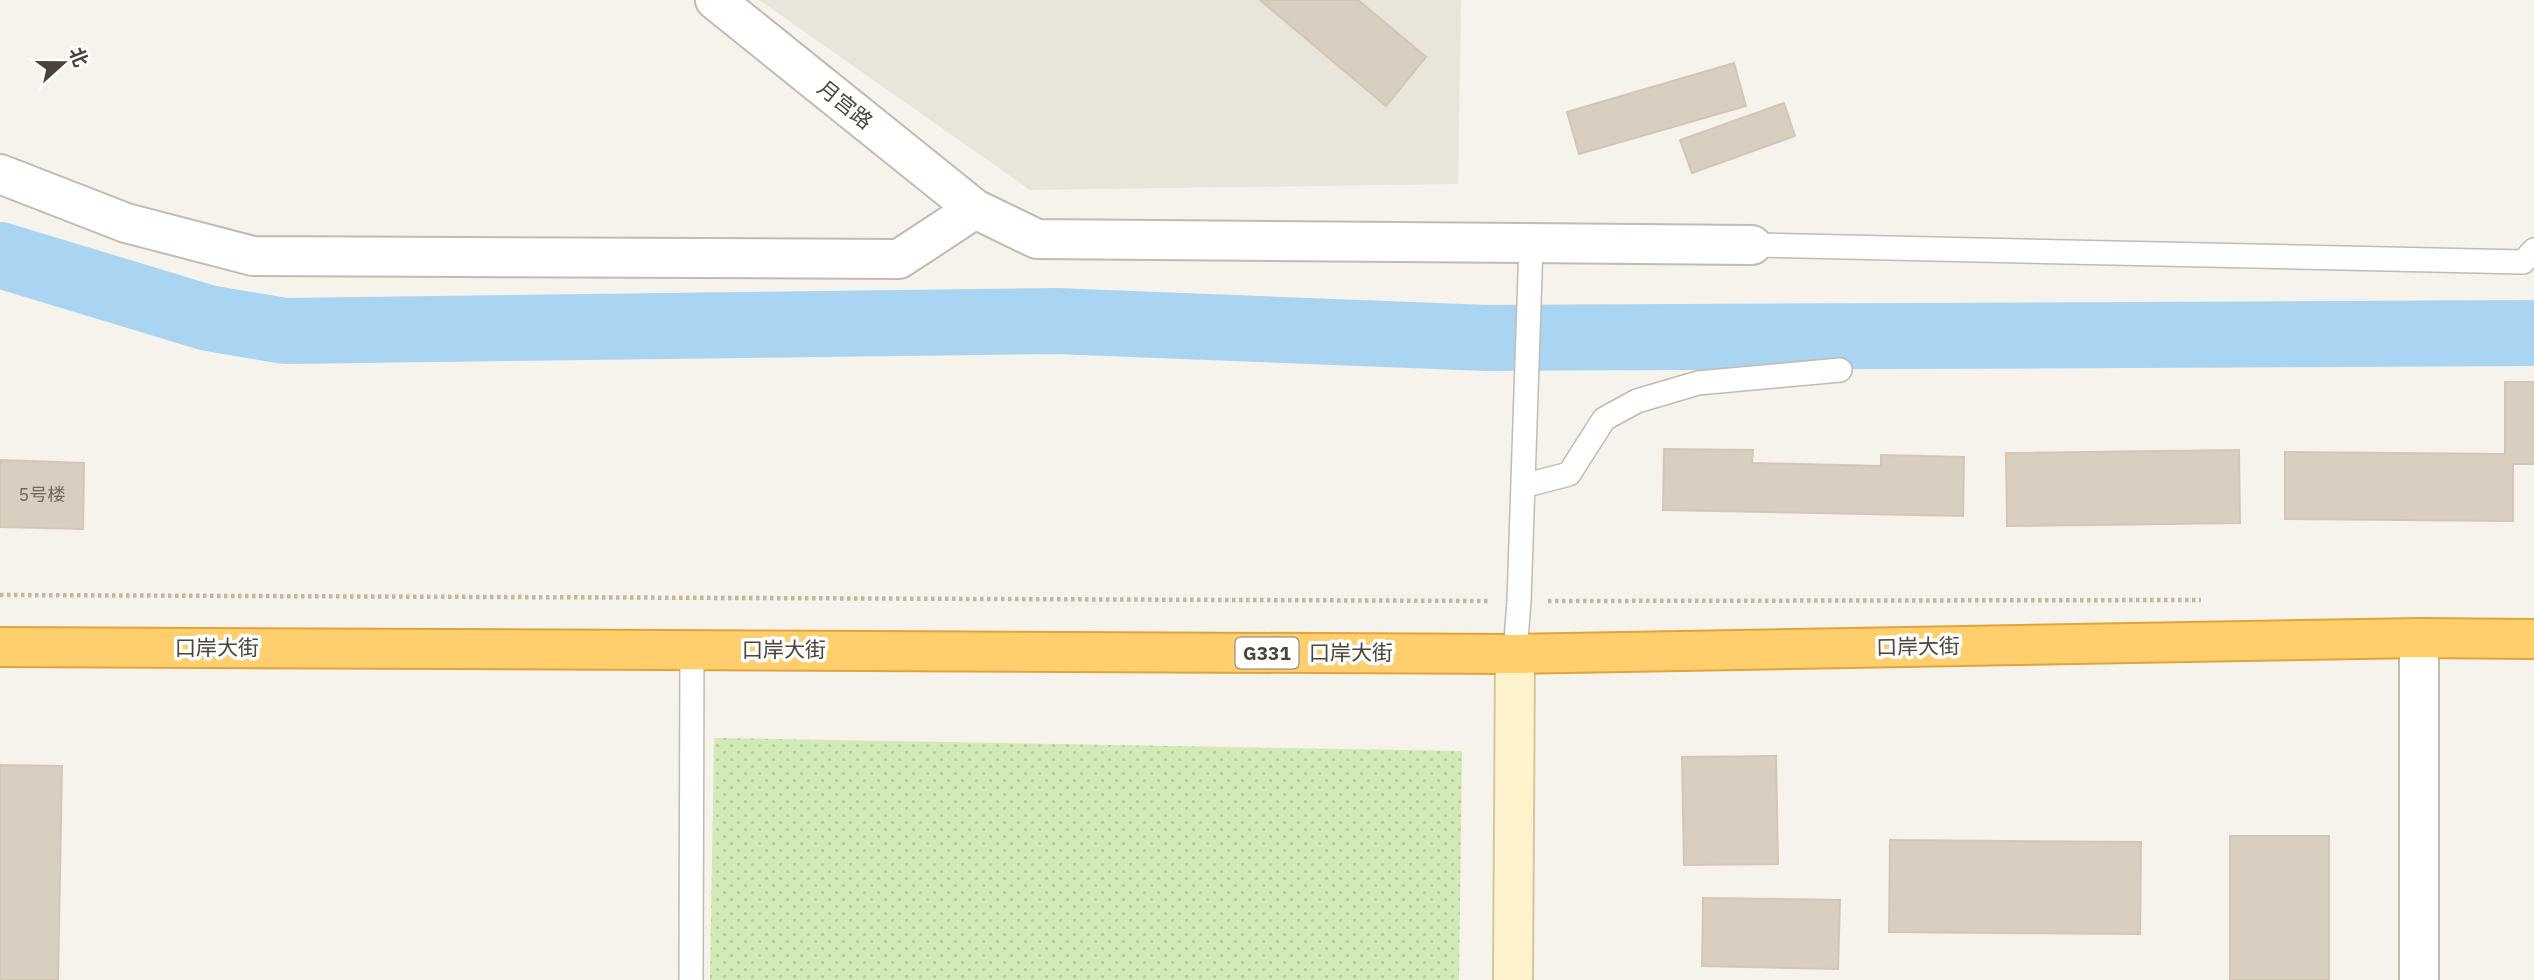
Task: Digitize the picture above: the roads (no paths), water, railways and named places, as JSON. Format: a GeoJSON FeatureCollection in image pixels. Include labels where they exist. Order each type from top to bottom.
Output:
{"type":"FeatureCollection","features":[{"type":"Feature","properties":{"kind":"highway","name":"口岸大街"},"geometry":{"type":"LineString","coordinates":[[0,647],[1515,654],[2419,638],[2534,639]]}},
{"type":"Feature","properties":{"kind":"street","name":"月宫路"},"geometry":{"type":"LineString","coordinates":[[715,0],[975,209],[1037,239],[1752,246]]}},
{"type":"Feature","properties":{"kind":"street"},"geometry":{"type":"LineString","coordinates":[[0,174],[126,223],[253,256],[898,259],[975,209]]}},
{"type":"Feature","properties":{"kind":"street"},"geometry":{"type":"LineString","coordinates":[[2419,638],[2419,980]]}},
{"type":"Feature","properties":{"kind":"street"},"geometry":{"type":"LineString","coordinates":[[1513,980],[1515,654]]}},
{"type":"Feature","properties":{"kind":"lane"},"geometry":{"type":"LineString","coordinates":[[1515,654],[1531,244]]}},
{"type":"Feature","properties":{"kind":"lane"},"geometry":{"type":"LineString","coordinates":[[1752,246],[2523,262],[2534,250]]}},
{"type":"Feature","properties":{"kind":"lane"},"geometry":{"type":"LineString","coordinates":[[1523,486],[1569,474],[1604,419],[1637,401],[1698,383],[1840,370]]}},
{"type":"Feature","properties":{"kind":"lane"},"geometry":{"type":"LineString","coordinates":[[691,980],[692,650]]}},
{"type":"Feature","properties":{"kind":"waterway"},"geometry":{"type":"LineString","coordinates":[[0,255],[208,318],[285,331],[1056,321],[1487,338],[2534,333]]}}]}
